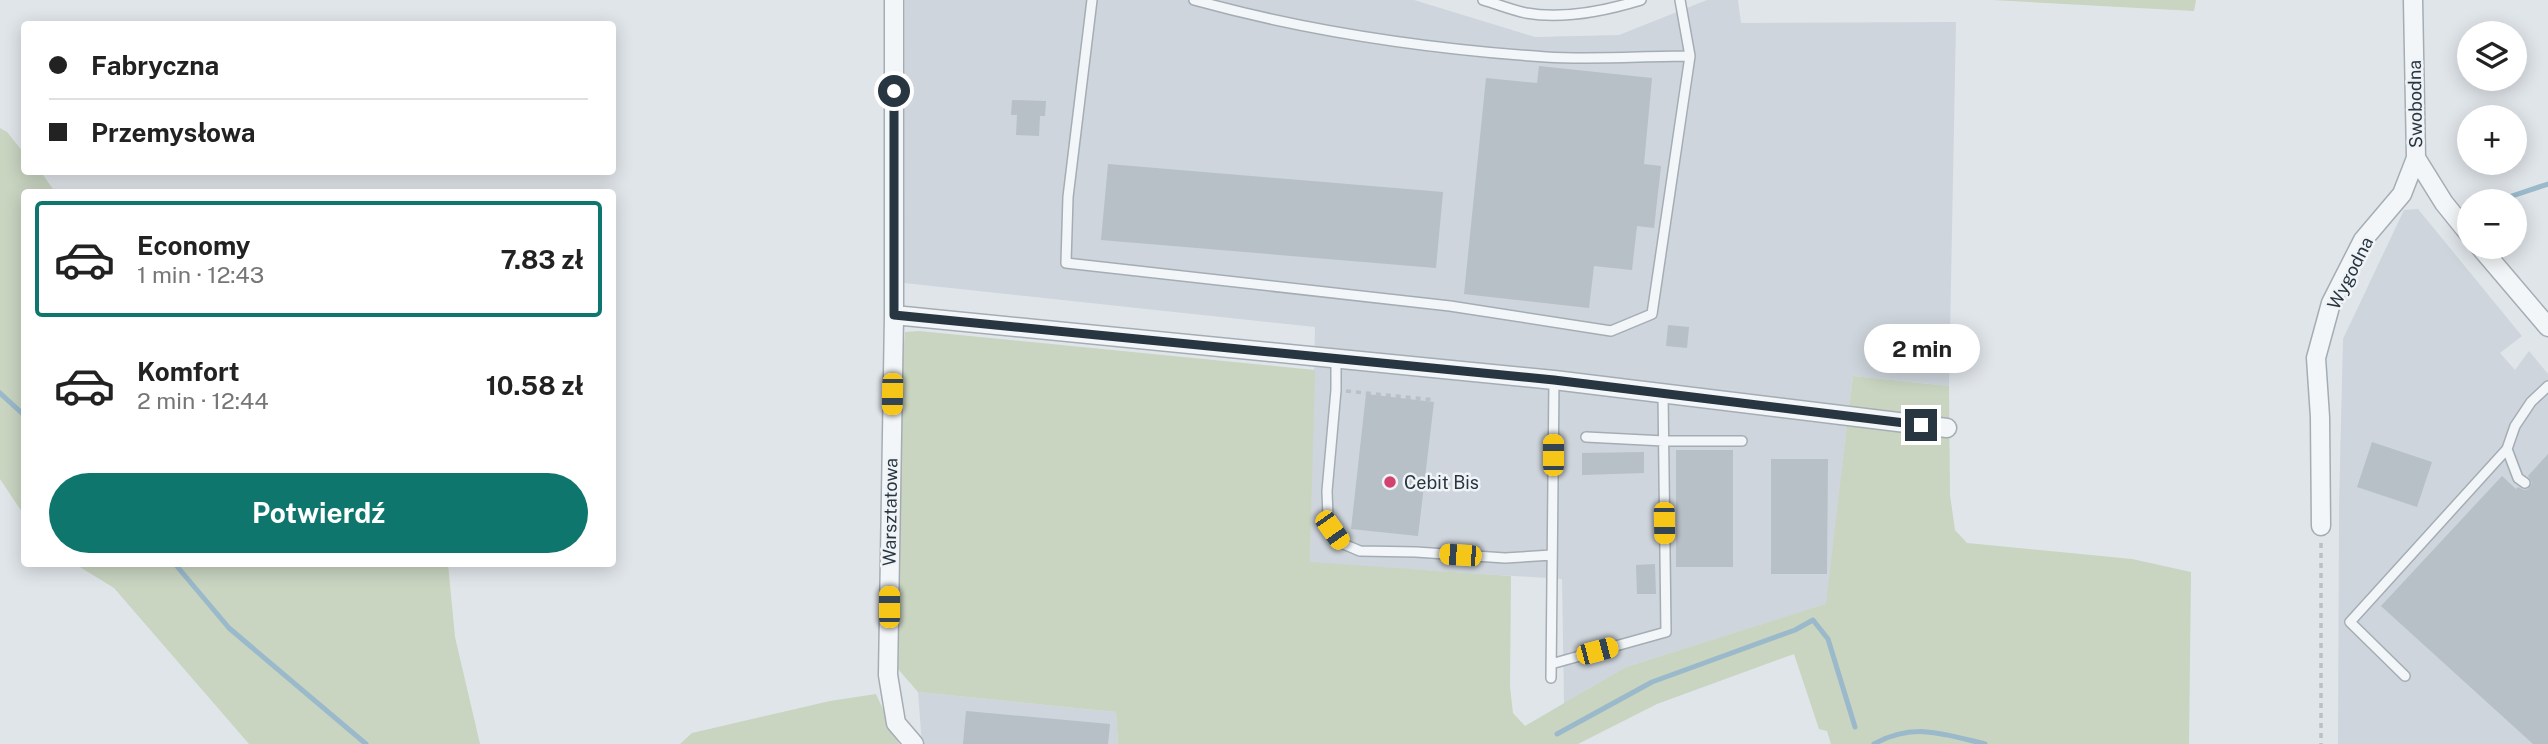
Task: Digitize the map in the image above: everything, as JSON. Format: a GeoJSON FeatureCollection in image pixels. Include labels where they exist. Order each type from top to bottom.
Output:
{"type":"FeatureCollection","features":[{"type":"Feature","properties":{"kind":"street","name":"Warsztatowa"},"geometry":{"type":"LineString","coordinates":[[894,0],[894,315],[888,675],[897,723],[914,744]]}},
{"type":"Feature","properties":{"kind":"street","name":"Swobodna"},"geometry":{"type":"LineString","coordinates":[[2413,0],[2416,158],[2457,219]]}},
{"type":"Feature","properties":{"kind":"street","name":"Wygodna"},"geometry":{"type":"LineString","coordinates":[[2321,526],[2320,416],[2316,358],[2331,303],[2363,240],[2402,194],[2416,158]]}},
{"type":"Feature","properties":{"kind":"street"},"geometry":{"type":"LineString","coordinates":[[2490,259],[2548,327]]}},
{"type":"Feature","properties":{"kind":"street"},"geometry":{"type":"LineString","coordinates":[[894,315],[1554,380],[1947,428]]}},
{"type":"Feature","properties":{"kind":"lane"},"geometry":{"type":"LineString","coordinates":[[1092,0],[1068,197],[1066,263],[1450,306],[1611,331],[1652,314],[1690,56],[1680,0]]}},
{"type":"Feature","properties":{"kind":"lane"},"geometry":{"type":"LineString","coordinates":[[1194,0],[1244,13],[1427,46],[1549,57],[1690,56]]}},
{"type":"Feature","properties":{"kind":"lane"},"geometry":{"type":"LineString","coordinates":[[1483,0],[1527,13],[1573,15],[1611,9],[1641,0]]}},
{"type":"Feature","properties":{"kind":"lane"},"geometry":{"type":"LineString","coordinates":[[1336,360],[1327,491],[1328,517],[1332,530],[1341,543],[1360,551],[1505,558],[1552,555]]}},
{"type":"Feature","properties":{"kind":"lane"},"geometry":{"type":"LineString","coordinates":[[1551,678],[1554,380]]}},
{"type":"Feature","properties":{"kind":"lane"},"geometry":{"type":"LineString","coordinates":[[2405,676],[2350,622],[2507,449],[2515,426],[2531,401],[2548,386]]}},
{"type":"Feature","properties":{"kind":"lane"},"geometry":{"type":"LineString","coordinates":[[1551,664],[1666,632],[1663,393]]}},
{"type":"Feature","properties":{"kind":"lane"},"geometry":{"type":"LineString","coordinates":[[1586,437],[1742,441]]}},
{"type":"Feature","properties":{"kind":"lane"},"geometry":{"type":"LineString","coordinates":[[2507,449],[2518,478],[2525,483]]}},
{"type":"Feature","properties":{"kind":"path"},"geometry":{"type":"LineString","coordinates":[[1336,390],[1435,400]]}},
{"type":"Feature","properties":{"kind":"path"},"geometry":{"type":"LineString","coordinates":[[2321,526],[2321,744]]}},
{"type":"Feature","properties":{"kind":"shaded area"},"geometry":{"type":"Polygon","coordinates":[[[905,0],[1414,0],[1535,37],[1619,35],[1707,0],[1738,0],[1741,23],[1956,22],[1949,386],[1853,376],[1827,604],[1626,667],[1564,704],[1562,579],[1310,563],[1315,327],[904,283],[905,0]]]}},
{"type":"Feature","properties":{"kind":"shaded area"},"geometry":{"type":"Polygon","coordinates":[[[2418,209],[2522,336],[2500,353],[2515,370],[2529,351],[2548,374],[2548,744],[2338,744],[2343,339],[2404,210],[2418,209]]]}},
{"type":"Feature","properties":{"kind":"shaded area"},"geometry":{"type":"Polygon","coordinates":[[[918,692],[1116,712],[1118,744],[922,744],[918,692]]]}},
{"type":"Feature","properties":{"kind":"green space"},"geometry":{"type":"Polygon","coordinates":[[[1992,0],[2196,0],[2194,11],[1992,0]]]}},
{"type":"Feature","properties":{"kind":"green space"},"geometry":{"type":"Polygon","coordinates":[[[0,128],[7,132],[21,149],[21,175],[43,175],[53,189],[21,189],[21,510],[0,479],[0,128]]]}},
{"type":"Feature","properties":{"kind":"green space"},"geometry":{"type":"Polygon","coordinates":[[[919,331],[1315,370],[1310,562],[1511,576],[1510,687],[1513,713],[1525,726],[1626,667],[1826,604],[1853,376],[1949,386],[1950,495],[1955,530],[1967,543],[2132,559],[2191,572],[2189,744],[1831,744],[1827,731],[1819,729],[1794,654],[1657,704],[1578,744],[1118,744],[1116,712],[918,692],[898,669],[902,374],[905,332],[919,331]]]}},
{"type":"Feature","properties":{"kind":"green space"},"geometry":{"type":"Polygon","coordinates":[[[80,567],[448,567],[455,637],[480,744],[249,744],[114,588],[80,567]]]}},
{"type":"Feature","properties":{"kind":"green space"},"geometry":{"type":"Polygon","coordinates":[[[876,694],[899,744],[680,744],[692,733],[830,701],[876,694]]]}},
{"type":"Feature","properties":{"kind":"building"},"geometry":{"type":"Polygon","coordinates":[[[1539,66],[1652,78],[1644,164],[1661,166],[1654,228],[1637,226],[1632,270],[1594,266],[1589,308],[1464,294],[1486,78],[1537,83],[1539,66]]]}},
{"type":"Feature","properties":{"kind":"building"},"geometry":{"type":"Polygon","coordinates":[[[1012,100],[1046,101],[1045,116],[1040,116],[1039,136],[1016,135],[1017,115],[1011,115],[1012,100]]]}},
{"type":"Feature","properties":{"kind":"building"},"geometry":{"type":"Polygon","coordinates":[[[1108,164],[1443,192],[1436,268],[1101,240],[1108,164]]]}},
{"type":"Feature","properties":{"kind":"building"},"geometry":{"type":"Polygon","coordinates":[[[1668,325],[1689,327],[1687,348],[1666,346],[1668,325]]]}},
{"type":"Feature","properties":{"kind":"building","name":"Cebit Bis"},"geometry":{"type":"Polygon","coordinates":[[[1366,394],[1434,402],[1418,536],[1351,529],[1366,394]]]}},
{"type":"Feature","properties":{"kind":"building"},"geometry":{"type":"Polygon","coordinates":[[[2372,442],[2432,462],[2417,507],[2357,487],[2372,442]]]}},
{"type":"Feature","properties":{"kind":"building"},"geometry":{"type":"Polygon","coordinates":[[[1676,450],[1733,450],[1733,567],[1676,567],[1676,450]]]}},
{"type":"Feature","properties":{"kind":"building"},"geometry":{"type":"Polygon","coordinates":[[[1644,452],[1644,473],[1582,475],[1582,453],[1644,452]]]}},
{"type":"Feature","properties":{"kind":"building"},"geometry":{"type":"Polygon","coordinates":[[[2548,454],[2548,744],[2533,744],[2381,606],[2502,476],[2516,489],[2528,489],[2532,483],[2528,476],[2548,454]]]}},
{"type":"Feature","properties":{"kind":"building"},"geometry":{"type":"Polygon","coordinates":[[[1771,459],[1828,459],[1827,574],[1771,574],[1771,459]]]}},
{"type":"Feature","properties":{"kind":"building"},"geometry":{"type":"Polygon","coordinates":[[[1655,564],[1656,594],[1637,594],[1636,565],[1655,564]]]}},
{"type":"Feature","properties":{"kind":"building"},"geometry":{"type":"Polygon","coordinates":[[[966,711],[1110,724],[1108,744],[963,744],[966,711]]]}},
{"type":"Feature","properties":{"kind":"waterway"},"geometry":{"type":"LineString","coordinates":[[2527,191],[2548,184]]}},
{"type":"Feature","properties":{"kind":"waterway"},"geometry":{"type":"LineString","coordinates":[[0,393],[21,412]]}},
{"type":"Feature","properties":{"kind":"waterway"},"geometry":{"type":"LineString","coordinates":[[178,567],[229,628],[366,744]]}},
{"type":"Feature","properties":{"kind":"waterway"},"geometry":{"type":"LineString","coordinates":[[1557,734],[1652,682],[1795,630],[1813,620],[1828,639],[1855,727]]}},
{"type":"Feature","properties":{"kind":"waterway"},"geometry":{"type":"LineString","coordinates":[[1874,744],[1902,733],[1916,732],[1942,734],[1985,744]]}},
{"type":"Feature","properties":{"kind":"place","name":"Cebit Bis"},"geometry":{"type":"Point","coordinates":[1390,482]}},
{"type":"Feature","properties":{"kind":"route"},"geometry":{"type":"LineString","coordinates":[[894,91],[894,315],[1554,380],[1921,425]]}}]}
